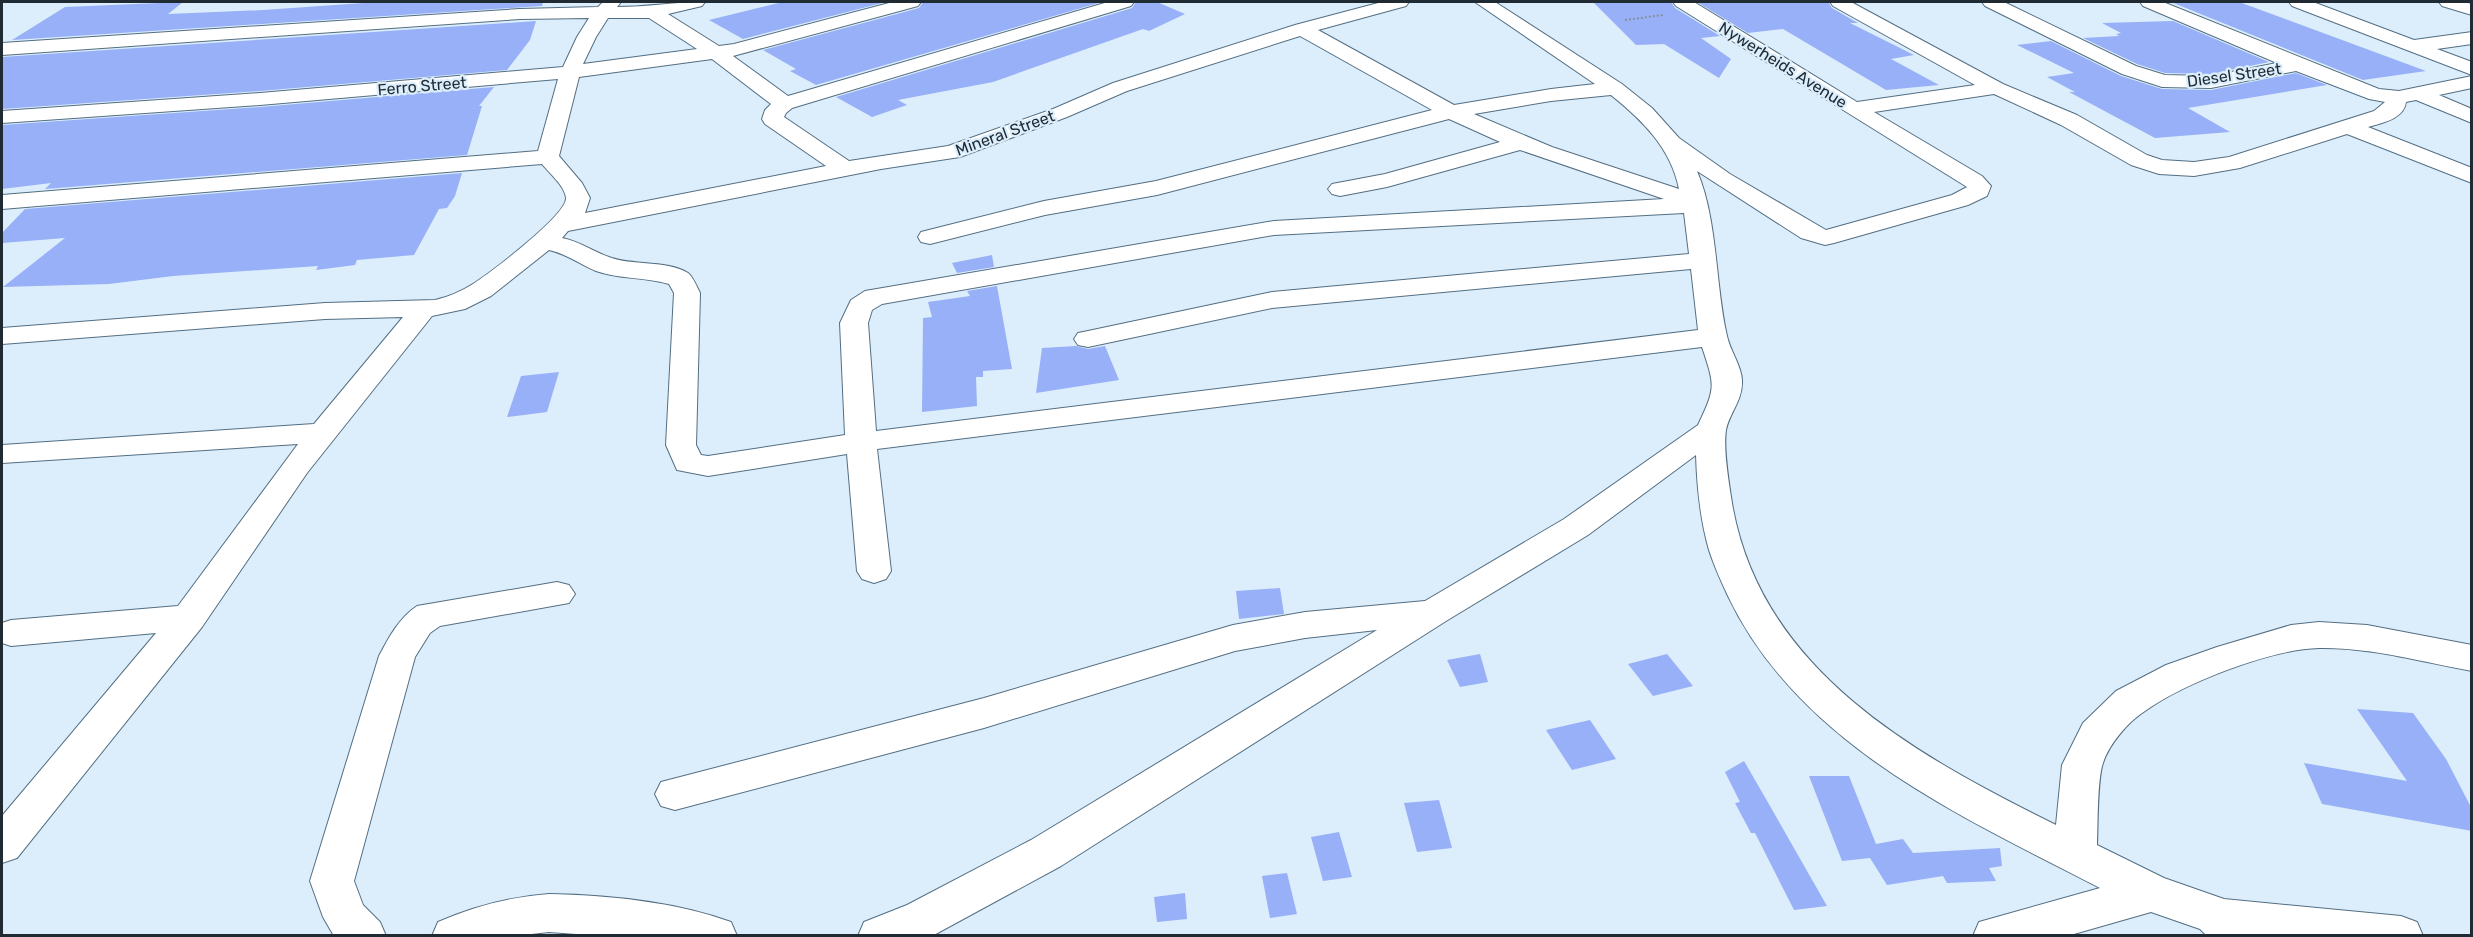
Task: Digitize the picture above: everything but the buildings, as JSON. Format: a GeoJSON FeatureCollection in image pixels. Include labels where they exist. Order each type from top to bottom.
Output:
{"type":"FeatureCollection","features":[{"type":"Feature","properties":{"kind":"street"},"geometry":{"type":"LineString","coordinates":[[2,49],[607,7],[654,12],[696,2]]}},
{"type":"Feature","properties":{"kind":"street"},"geometry":{"type":"LineString","coordinates":[[716,53],[757,45],[912,2]]}},
{"type":"Feature","properties":{"kind":"street"},"geometry":{"type":"LineString","coordinates":[[844,170],[774,119],[776,110],[785,105],[1125,2]]}},
{"type":"Feature","properties":{"kind":"street","name":"Mineral Street"},"geometry":{"type":"LineString","coordinates":[[554,234],[881,162],[929,157],[971,147],[1120,87],[1302,29],[1400,2]]}},
{"type":"Feature","properties":{"kind":"street"},"geometry":{"type":"LineString","coordinates":[[1484,2],[1615,88],[1644,112],[1669,140],[1722,179],[1810,233],[1825,238],[1960,200],[1979,191],[1979,186],[1974,181],[1853,109]]}},
{"type":"Feature","properties":{"kind":"street","name":"Nywerheids Avenue"},"geometry":{"type":"LineString","coordinates":[[1682,2],[1853,109],[1996,88]]}},
{"type":"Feature","properties":{"kind":"street"},"geometry":{"type":"LineString","coordinates":[[1839,2],[1996,88],[2069,120],[2139,160],[2171,169],[2194,169],[2232,163],[2348,127],[2390,112],[2397,103],[2396,97]]}},
{"type":"Feature","properties":{"kind":"street","name":"Diesel Street"},"geometry":{"type":"LineString","coordinates":[[1991,2],[2129,70],[2162,81],[2211,82],[2298,65]]}},
{"type":"Feature","properties":{"kind":"street","name":"Diesel Street"},"geometry":{"type":"LineString","coordinates":[[2149,2],[2298,65]]}},
{"type":"Feature","properties":{"kind":"street"},"geometry":{"type":"LineString","coordinates":[[2298,2],[2472,69]]}},
{"type":"Feature","properties":{"kind":"street"},"geometry":{"type":"LineString","coordinates":[[2448,2],[2472,10]]}},
{"type":"Feature","properties":{"kind":"street"},"geometry":{"type":"LineString","coordinates":[[548,157],[569,72],[582,44],[607,7]]}},
{"type":"Feature","properties":{"kind":"street"},"geometry":{"type":"LineString","coordinates":[[654,12],[716,53],[785,105]]}},
{"type":"Feature","properties":{"kind":"street"},"geometry":{"type":"LineString","coordinates":[[1302,29],[1451,112],[1521,143],[1598,172],[1693,203]]}},
{"type":"Feature","properties":{"kind":"street"},"geometry":{"type":"LineString","coordinates":[[2413,46],[2472,38]]}},
{"type":"Feature","properties":{"kind":"street","name":"Ferro Street"},"geometry":{"type":"LineString","coordinates":[[2,117],[283,97],[569,72],[716,53]]}},
{"type":"Feature","properties":{"kind":"street"},"geometry":{"type":"LineString","coordinates":[[2298,65],[2370,93],[2396,97],[2472,82]]}},
{"type":"Feature","properties":{"kind":"street"},"geometry":{"type":"LineString","coordinates":[[930,237],[1044,208],[1157,188],[1451,112],[1581,90],[1615,88]]}},
{"type":"Feature","properties":{"kind":"street"},"geometry":{"type":"LineString","coordinates":[[2418,93],[2472,117]]}},
{"type":"Feature","properties":{"kind":"street"},"geometry":{"type":"LineString","coordinates":[[2348,127],[2472,176]]}},
{"type":"Feature","properties":{"kind":"street"},"geometry":{"type":"LineString","coordinates":[[1669,140],[1688,177],[1703,260],[1713,337],[1728,382],[1724,403],[1711,430],[1712,472],[1720,530],[1731,566],[1749,605],[1778,651],[1811,686],[1852,722],[1910,765],[1976,803],[2151,893],[2226,927],[2401,936]]}},
{"type":"Feature","properties":{"kind":"street"},"geometry":{"type":"LineString","coordinates":[[1340,189],[1387,180],[1521,143]]}},
{"type":"Feature","properties":{"kind":"street"},"geometry":{"type":"LineString","coordinates":[[2,202],[548,157]]}},
{"type":"Feature","properties":{"kind":"street"},"geometry":{"type":"LineString","coordinates":[[2,336],[315,312],[424,309],[445,306],[474,295],[554,234],[575,210],[578,198],[574,188],[548,157]]}},
{"type":"Feature","properties":{"kind":"street"},"geometry":{"type":"LineString","coordinates":[[874,571],[861,442],[854,323],[860,306],[874,297],[1274,228],[1693,203]]}},
{"type":"Feature","properties":{"kind":"street"},"geometry":{"type":"LineString","coordinates":[[554,234],[573,248],[604,265],[656,272],[679,279],[687,293],[681,445],[688,463],[708,466],[861,442],[1713,337]]}},
{"type":"Feature","properties":{"kind":"street"},"geometry":{"type":"LineString","coordinates":[[1088,339],[1272,300],[1703,260]]}},
{"type":"Feature","properties":{"kind":"street"},"geometry":{"type":"LineString","coordinates":[[2,846],[189,618],[296,466],[424,309]]}},
{"type":"Feature","properties":{"kind":"street"},"geometry":{"type":"LineString","coordinates":[[880,936],[923,919],[1046,853],[1433,612],[1576,527],[1711,430]]}},
{"type":"Feature","properties":{"kind":"street"},"geometry":{"type":"LineString","coordinates":[[2,454],[323,433]]}},
{"type":"Feature","properties":{"kind":"street"},"geometry":{"type":"LineString","coordinates":[[364,936],[345,916],[332,881],[397,656],[417,624],[430,615],[557,594]]}},
{"type":"Feature","properties":{"kind":"street"},"geometry":{"type":"LineString","coordinates":[[675,794],[984,713],[1233,638],[1274,628],[1433,612]]}},
{"type":"Feature","properties":{"kind":"street"},"geometry":{"type":"LineString","coordinates":[[11,633],[189,618]]}},
{"type":"Feature","properties":{"kind":"street"},"geometry":{"type":"LineString","coordinates":[[2075,854],[2082,765],[2097,734],[2130,701],[2179,675],[2230,656],[2281,641],[2319,634],[2367,638],[2472,658]]}},
{"type":"Feature","properties":{"kind":"street"},"geometry":{"type":"LineString","coordinates":[[1995,936],[2151,893]]}},
{"type":"Feature","properties":{"kind":"street"},"geometry":{"type":"LineString","coordinates":[[454,936],[468,928],[511,914],[558,913],[625,919],[715,936]]}}]}
